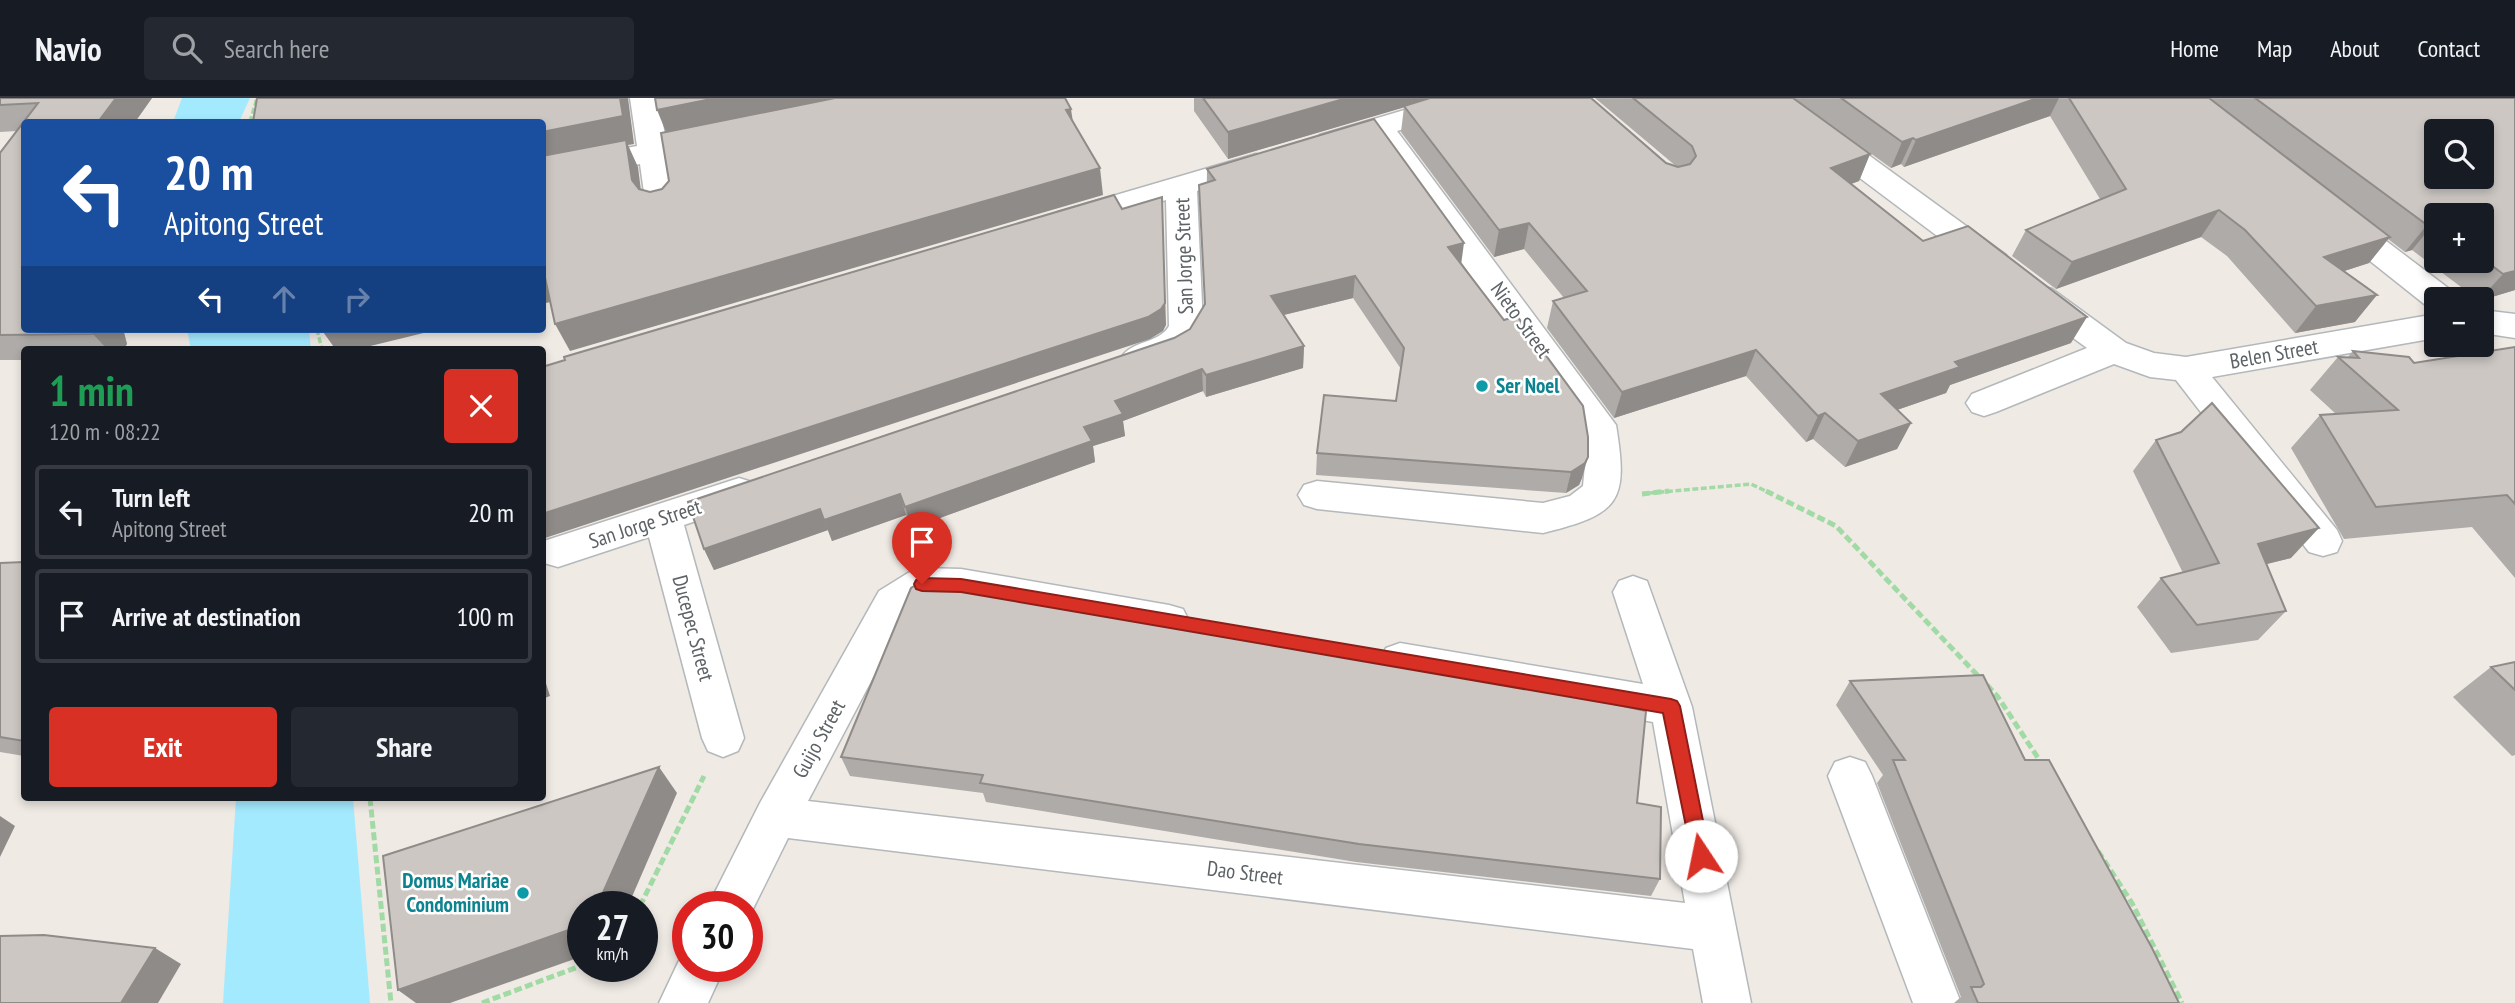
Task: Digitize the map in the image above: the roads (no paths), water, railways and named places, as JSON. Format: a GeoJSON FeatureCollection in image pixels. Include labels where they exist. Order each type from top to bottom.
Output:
{"type":"FeatureCollection","features":[{"type":"Feature","properties":{"kind":"street"},"geometry":{"type":"LineString","coordinates":[[644,98],[662,207]]}},
{"type":"Feature","properties":{"kind":"street"},"geometry":{"type":"LineString","coordinates":[[1035,229],[1476,98]]}},
{"type":"Feature","properties":{"kind":"street","name":"Belen Street"},"geometry":{"type":"LineString","coordinates":[[1771,98],[2114,351],[2150,365],[2186,369],[2424,328]]}},
{"type":"Feature","properties":{"kind":"street","name":"Nieto Street"},"geometry":{"type":"LineString","coordinates":[[1317,495],[1543,518],[1580,510],[1599,497],[1606,476],[1598,425],[1379,126]]}},
{"type":"Feature","properties":{"kind":"street"},"geometry":{"type":"LineString","coordinates":[[546,173],[743,134]]}},
{"type":"Feature","properties":{"kind":"street","name":"San Jorge Street"},"geometry":{"type":"LineString","coordinates":[[1110,367],[1178,341],[1186,326],[1181,186]]}},
{"type":"Feature","properties":{"kind":"street"},"geometry":{"type":"LineString","coordinates":[[2310,199],[2424,287]]}},
{"type":"Feature","properties":{"kind":"street"},"geometry":{"type":"LineString","coordinates":[[2494,323],[2515,326]]}},
{"type":"Feature","properties":{"kind":"street"},"geometry":{"type":"LineString","coordinates":[[1984,404],[2114,351]]}},
{"type":"Feature","properties":{"kind":"street"},"geometry":{"type":"LineString","coordinates":[[2186,369],[2323,541]]}},
{"type":"Feature","properties":{"kind":"street","name":"San Jorge Street"},"geometry":{"type":"LineString","coordinates":[[558,552],[768,483]]}},
{"type":"Feature","properties":{"kind":"street","name":"Ducepec Street"},"geometry":{"type":"LineString","coordinates":[[663,518],[723,738]]}},
{"type":"Feature","properties":{"kind":"street","name":"Guijo Street"},"geometry":{"type":"LineString","coordinates":[[739,891],[776,817],[893,602],[922,584],[961,585],[1206,627]]}},
{"type":"Feature","properties":{"kind":"street"},"geometry":{"type":"LineString","coordinates":[[1633,592],[1671,706],[1727,1003]]}},
{"type":"Feature","properties":{"kind":"street"},"geometry":{"type":"LineString","coordinates":[[1370,655],[1671,706]]}},
{"type":"Feature","properties":{"kind":"street"},"geometry":{"type":"LineString","coordinates":[[1850,776],[1937,1003]]}},
{"type":"Feature","properties":{"kind":"street","name":"Dao Street"},"geometry":{"type":"LineString","coordinates":[[776,817],[1714,929]]}},
{"type":"Feature","properties":{"kind":"street"},"geometry":{"type":"LineString","coordinates":[[683,1003],[693,982]]}},
{"type":"Feature","properties":{"kind":"water"},"geometry":{"type":"Polygon","coordinates":[[[182,98],[250,98],[240,119],[174,119],[182,98]]]}},
{"type":"Feature","properties":{"kind":"water"},"geometry":{"type":"Polygon","coordinates":[[[188,333],[309,333],[311,346],[190,346],[188,333]]]}},
{"type":"Feature","properties":{"kind":"water"},"geometry":{"type":"Polygon","coordinates":[[[236,801],[353,801],[370,1003],[223,1003],[236,801]]]}},
{"type":"Feature","properties":{"kind":"place","name":"Ser Noel"},"geometry":{"type":"Point","coordinates":[1482,386]}},
{"type":"Feature","properties":{"kind":"place","name":"Domus Mariae Condominium"},"geometry":{"type":"Point","coordinates":[523,893]}}]}
